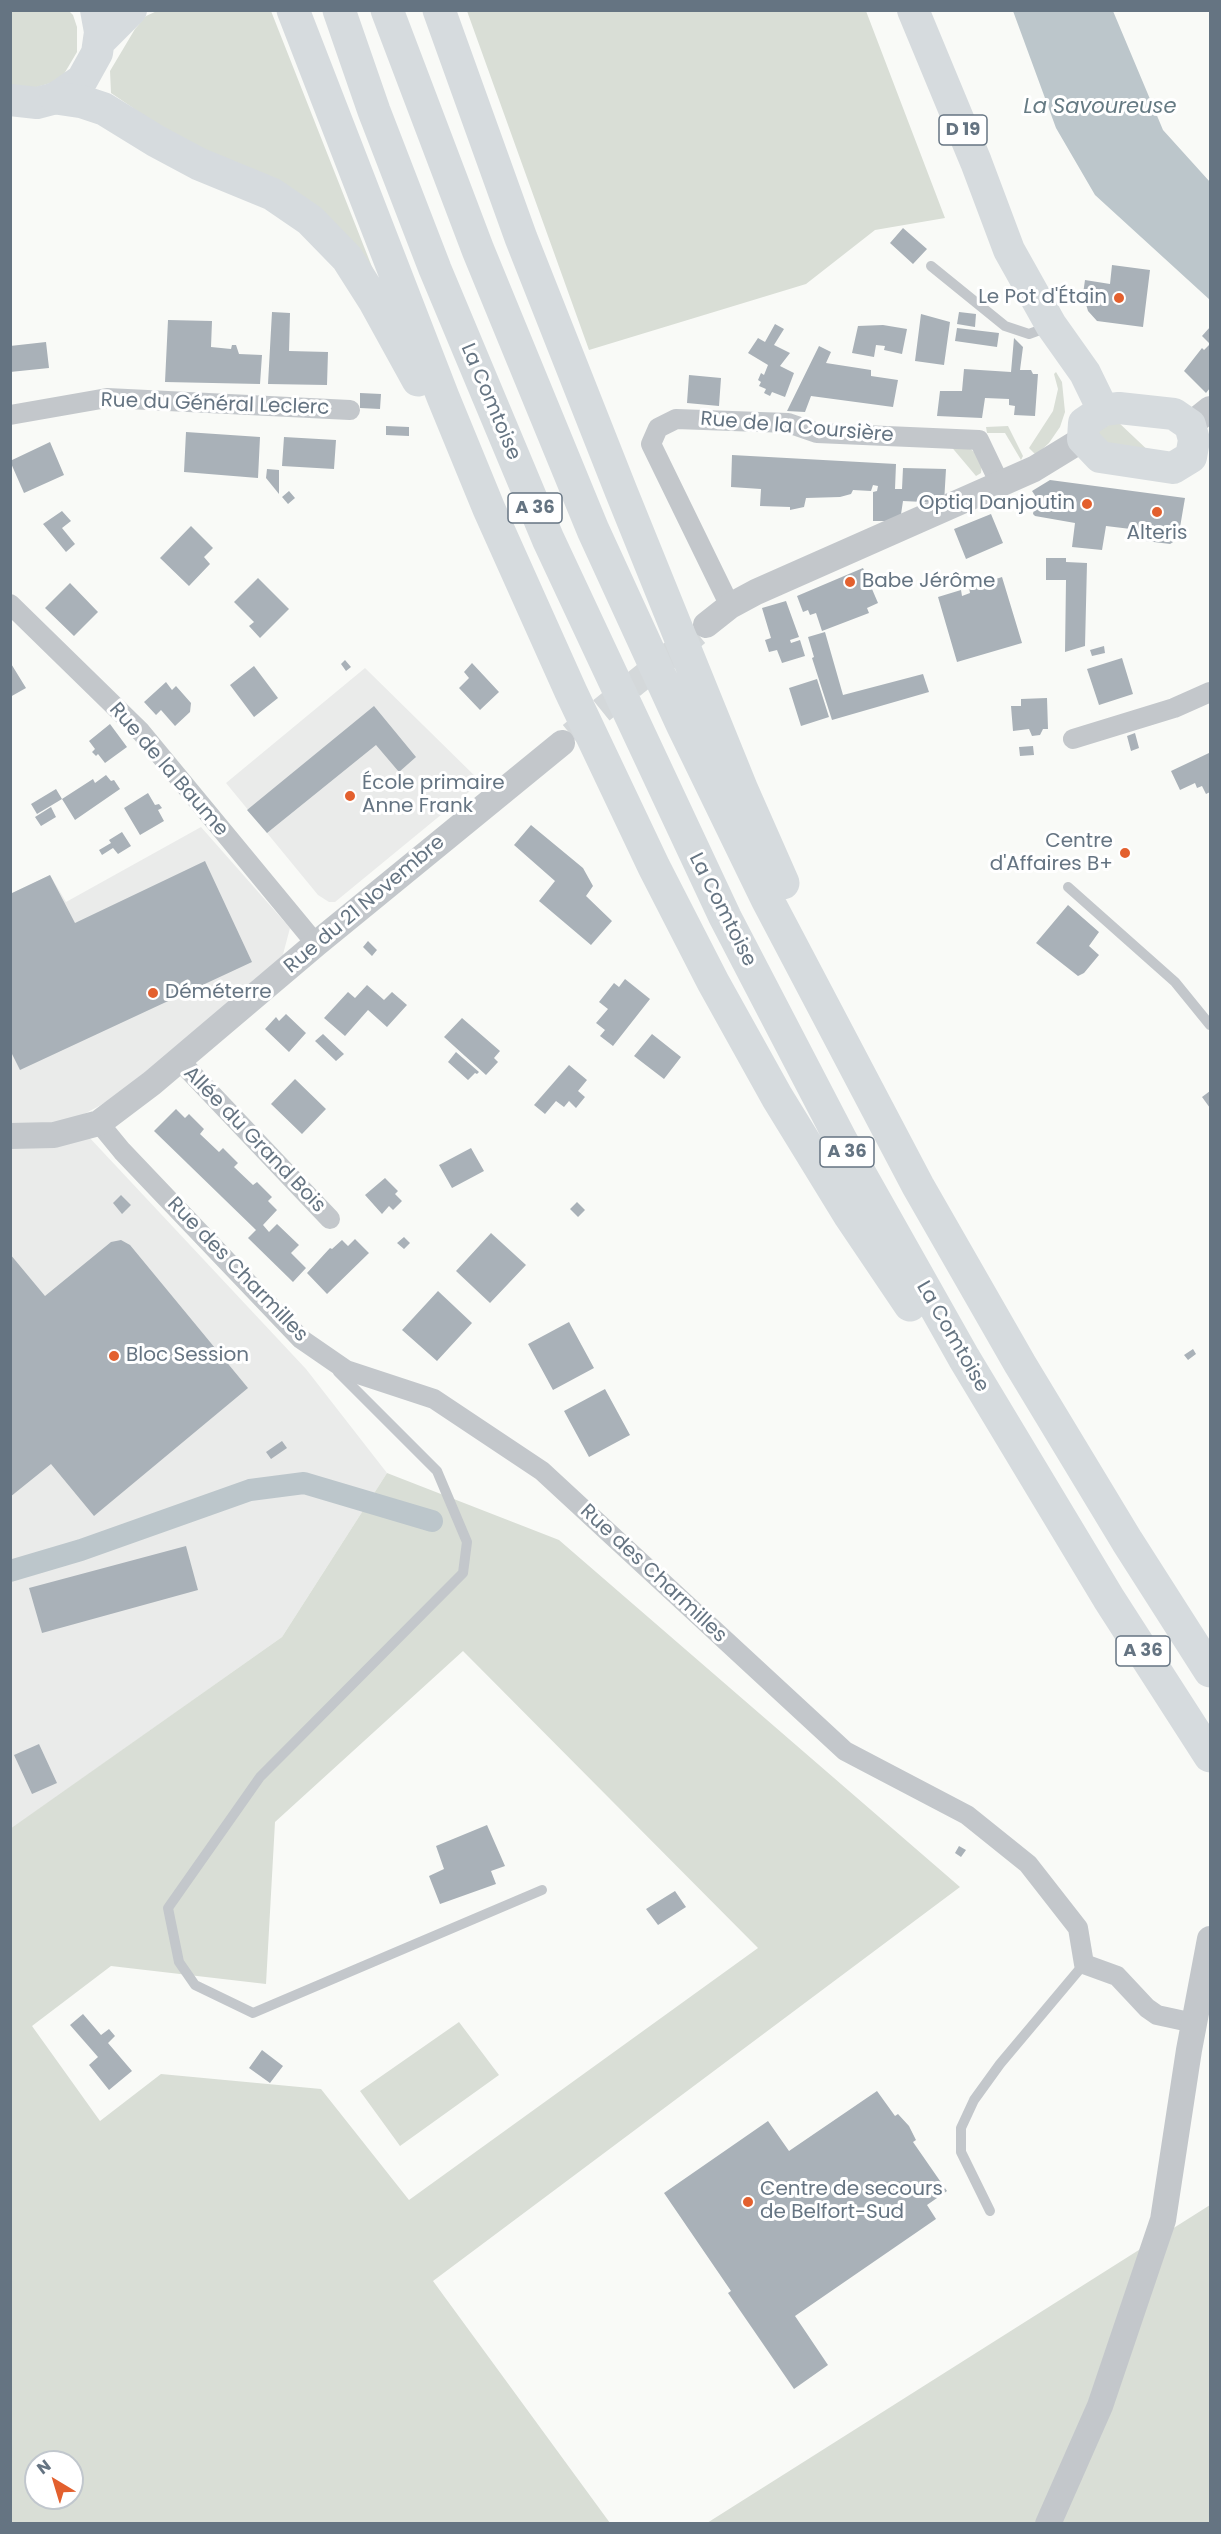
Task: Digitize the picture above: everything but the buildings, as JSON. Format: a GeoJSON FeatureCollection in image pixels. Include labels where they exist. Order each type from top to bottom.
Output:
{"type":"FeatureCollection","features":[{"type":"Feature","properties":{"kind":"highway"},"geometry":{"type":"LineString","coordinates":[[293,10],[443,397],[489,509],[571,692],[654,867],[742,1037],[850,1216],[1077,1546]]}},
{"type":"Feature","properties":{"kind":"highway","name":"La Comtoise"},"geometry":{"type":"LineString","coordinates":[[339,10],[431,259],[497,420],[557,560],[682,829],[841,1140],[964,1358],[1077,1546],[1210,1756]]}},
{"type":"Feature","properties":{"kind":"highway","name":"A 36"},"geometry":{"type":"LineString","coordinates":[[387,10],[477,250],[593,530],[762,889],[918,1186],[1070,1449],[1210,1671]]}},
{"type":"Feature","properties":{"kind":"highway"},"geometry":{"type":"LineString","coordinates":[[439,10],[521,238],[742,790],[918,1186]]}},
{"type":"Feature","properties":{"kind":"highway"},"geometry":{"type":"LineString","coordinates":[[56,98],[82,102],[104,109],[189,159],[284,200],[327,234],[347,258],[375,302],[489,509]]}},
{"type":"Feature","properties":{"kind":"main road"},"geometry":{"type":"LineString","coordinates":[[10,100],[37,103],[56,98],[82,80],[93,63],[99,42],[96,10]]}},
{"type":"Feature","properties":{"kind":"main road"},"geometry":{"type":"LineString","coordinates":[[99,42],[131,10]]}},
{"type":"Feature","properties":{"kind":"main road","name":"D 19"},"geometry":{"type":"LineString","coordinates":[[913,10],[976,162],[1009,250],[1051,326],[1085,373],[1103,410]]}},
{"type":"Feature","properties":{"kind":"main road"},"geometry":{"type":"LineString","coordinates":[[1119,408],[1200,417],[1194,440],[1201,464],[1173,468],[1100,457],[1083,439],[1084,423],[1103,410],[1119,408]]}},
{"type":"Feature","properties":{"kind":"street","name":"Rue du Général Leclerc"},"geometry":{"type":"LineString","coordinates":[[10,415],[107,398],[350,410]]}},
{"type":"Feature","properties":{"kind":"street","name":"Rue de la Coursière"},"geometry":{"type":"LineString","coordinates":[[730,606],[651,444],[658,428],[676,419],[788,423],[817,433],[979,440],[1000,484]]}},
{"type":"Feature","properties":{"kind":"street"},"geometry":{"type":"LineString","coordinates":[[706,626],[730,606],[756,592],[1034,469],[1083,439]]}},
{"type":"Feature","properties":{"kind":"street","name":"Rue de la Baume"},"geometry":{"type":"LineString","coordinates":[[10,604],[141,732],[316,944]]}},
{"type":"Feature","properties":{"kind":"street"},"geometry":{"type":"LineString","coordinates":[[1073,739],[1174,708],[1210,692]]}},
{"type":"Feature","properties":{"kind":"street","name":"Rue du 21 Novembre"},"geometry":{"type":"LineString","coordinates":[[11,1136],[54,1135],[99,1123],[237,1017],[316,944],[562,743]]}},
{"type":"Feature","properties":{"kind":"street","name":"Allée du Grand Bois"},"geometry":{"type":"LineString","coordinates":[[179,1060],[330,1219]]}},
{"type":"Feature","properties":{"kind":"street","name":"Rue des Charmilles"},"geometry":{"type":"LineString","coordinates":[[99,1123],[122,1151],[301,1339],[346,1370],[434,1399],[542,1472],[845,1751],[967,1815],[1029,1864],[1078,1928],[1084,1964]]}},
{"type":"Feature","properties":{"kind":"street"},"geometry":{"type":"LineString","coordinates":[[1048,2523],[1100,2406],[1162,2220],[1210,1939]]}},
{"type":"Feature","properties":{"kind":"street"},"geometry":{"type":"LineString","coordinates":[[1084,1964],[1118,1976],[1147,2008],[1157,2015],[1194,2023]]}},
{"type":"Feature","properties":{"kind":"lane"},"geometry":{"type":"LineString","coordinates":[[931,266],[1005,326],[1029,334],[1051,326]]}},
{"type":"Feature","properties":{"kind":"lane"},"geometry":{"type":"LineString","coordinates":[[1068,887],[1174,982],[1210,1025]]}},
{"type":"Feature","properties":{"kind":"lane"},"geometry":{"type":"LineString","coordinates":[[315,1348],[436,1471],[467,1542],[463,1573],[260,1777],[168,1908],[179,1962],[195,1985],[253,2013],[542,1890]]}},
{"type":"Feature","properties":{"kind":"lane"},"geometry":{"type":"LineString","coordinates":[[990,2211],[961,2152],[961,2128],[974,2100],[1000,2064],[1084,1964]]}},
{"type":"Feature","properties":{"kind":"shaded area"},"geometry":{"type":"Polygon","coordinates":[[[10,11],[69,11],[73,15],[77,27],[77,52],[64,74],[54,82],[30,89],[11,86],[10,11]]]}},
{"type":"Feature","properties":{"kind":"shaded area"},"geometry":{"type":"Polygon","coordinates":[[[157,11],[271,11],[374,272],[225,163],[161,127],[111,93],[110,71],[135,29],[146,16],[157,11]]]}},
{"type":"Feature","properties":{"kind":"shaded area"},"geometry":{"type":"Polygon","coordinates":[[[467,11],[866,11],[945,218],[875,230],[806,284],[589,350],[467,11]]]}},
{"type":"Feature","properties":{"kind":"shaded area"},"geometry":{"type":"Polygon","coordinates":[[[1056,372],[1062,382],[1065,412],[1060,427],[1049,443],[1036,455],[1029,448],[1053,411],[1058,389],[1054,374],[1056,372]]]}},
{"type":"Feature","properties":{"kind":"shaded area"},"geometry":{"type":"Polygon","coordinates":[[[1117,421],[1154,456],[1110,446],[1099,435],[1098,430],[1117,421]]]}},
{"type":"Feature","properties":{"kind":"shaded area"},"geometry":{"type":"Polygon","coordinates":[[[1008,426],[1023,456],[1021,460],[1005,433],[987,433],[986,427],[1008,426]]]}},
{"type":"Feature","properties":{"kind":"shaded area"},"geometry":{"type":"Polygon","coordinates":[[[949,444],[966,446],[976,453],[982,464],[981,473],[976,476],[949,444]]]}},
{"type":"Feature","properties":{"kind":"shaded area","name":"École primaire Anne Frank"},"geometry":{"type":"Polygon","coordinates":[[[365,668],[481,782],[335,902],[329,902],[318,895],[226,783],[365,668]]]}},
{"type":"Feature","properties":{"kind":"shaded area"},"geometry":{"type":"Polygon","coordinates":[[[201,827],[290,928],[281,962],[112,1099],[73,1120],[306,1369],[387,1473],[282,1637],[11,1829],[10,894],[50,875],[66,902],[201,827]]]}},
{"type":"Feature","properties":{"kind":"shaded area"},"geometry":{"type":"Polygon","coordinates":[[[387,1473],[559,1540],[960,1887],[433,2281],[610,2523],[11,2523],[10,1829],[282,1637],[387,1473]],[[463,1651],[275,1822],[266,1984],[111,1966],[32,2026],[100,2121],[161,2074],[321,2089],[409,2200],[758,1948],[463,1651]]]}},
{"type":"Feature","properties":{"kind":"shaded area"},"geometry":{"type":"Polygon","coordinates":[[[459,2022],[499,2075],[400,2146],[360,2091],[459,2022]]]}},
{"type":"Feature","properties":{"kind":"shaded area"},"geometry":{"type":"Polygon","coordinates":[[[1210,2205],[1210,2523],[707,2523],[1210,2205]]]}},
{"type":"Feature","properties":{"kind":"water","name":"La Savoureuse"},"geometry":{"type":"Polygon","coordinates":[[[1013,11],[1113,11],[1163,130],[1210,182],[1210,300],[1095,195],[1056,128],[1013,11]]]}},
{"type":"Feature","properties":{"kind":"waterway"},"geometry":{"type":"LineString","coordinates":[[10,1571],[81,1550],[250,1490],[304,1483],[432,1521]]}},
{"type":"Feature","properties":{"kind":"tunnel"},"geometry":{"type":"LineString","coordinates":[[571,735],[697,633]]}},
{"type":"Feature","properties":{"kind":"place","name":"Le Pot d'Étain"},"geometry":{"type":"Point","coordinates":[1119,298]}},
{"type":"Feature","properties":{"kind":"place","name":"Optiq Danjoutin"},"geometry":{"type":"Point","coordinates":[1087,504]}},
{"type":"Feature","properties":{"kind":"place","name":"Alteris"},"geometry":{"type":"Point","coordinates":[1157,512]}},
{"type":"Feature","properties":{"kind":"place","name":"Babe Jérôme"},"geometry":{"type":"Point","coordinates":[850,582]}},
{"type":"Feature","properties":{"kind":"place","name":"École primaire Anne Frank"},"geometry":{"type":"Point","coordinates":[350,796]}},
{"type":"Feature","properties":{"kind":"place","name":"Centre d'Affaires B+"},"geometry":{"type":"Point","coordinates":[1125,853]}},
{"type":"Feature","properties":{"kind":"place","name":"Déméterre"},"geometry":{"type":"Point","coordinates":[153,993]}},
{"type":"Feature","properties":{"kind":"place","name":"Bloc Session"},"geometry":{"type":"Point","coordinates":[114,1356]}},
{"type":"Feature","properties":{"kind":"place","name":"Centre de secours de Belfort-Sud"},"geometry":{"type":"Point","coordinates":[748,2202]}}]}
